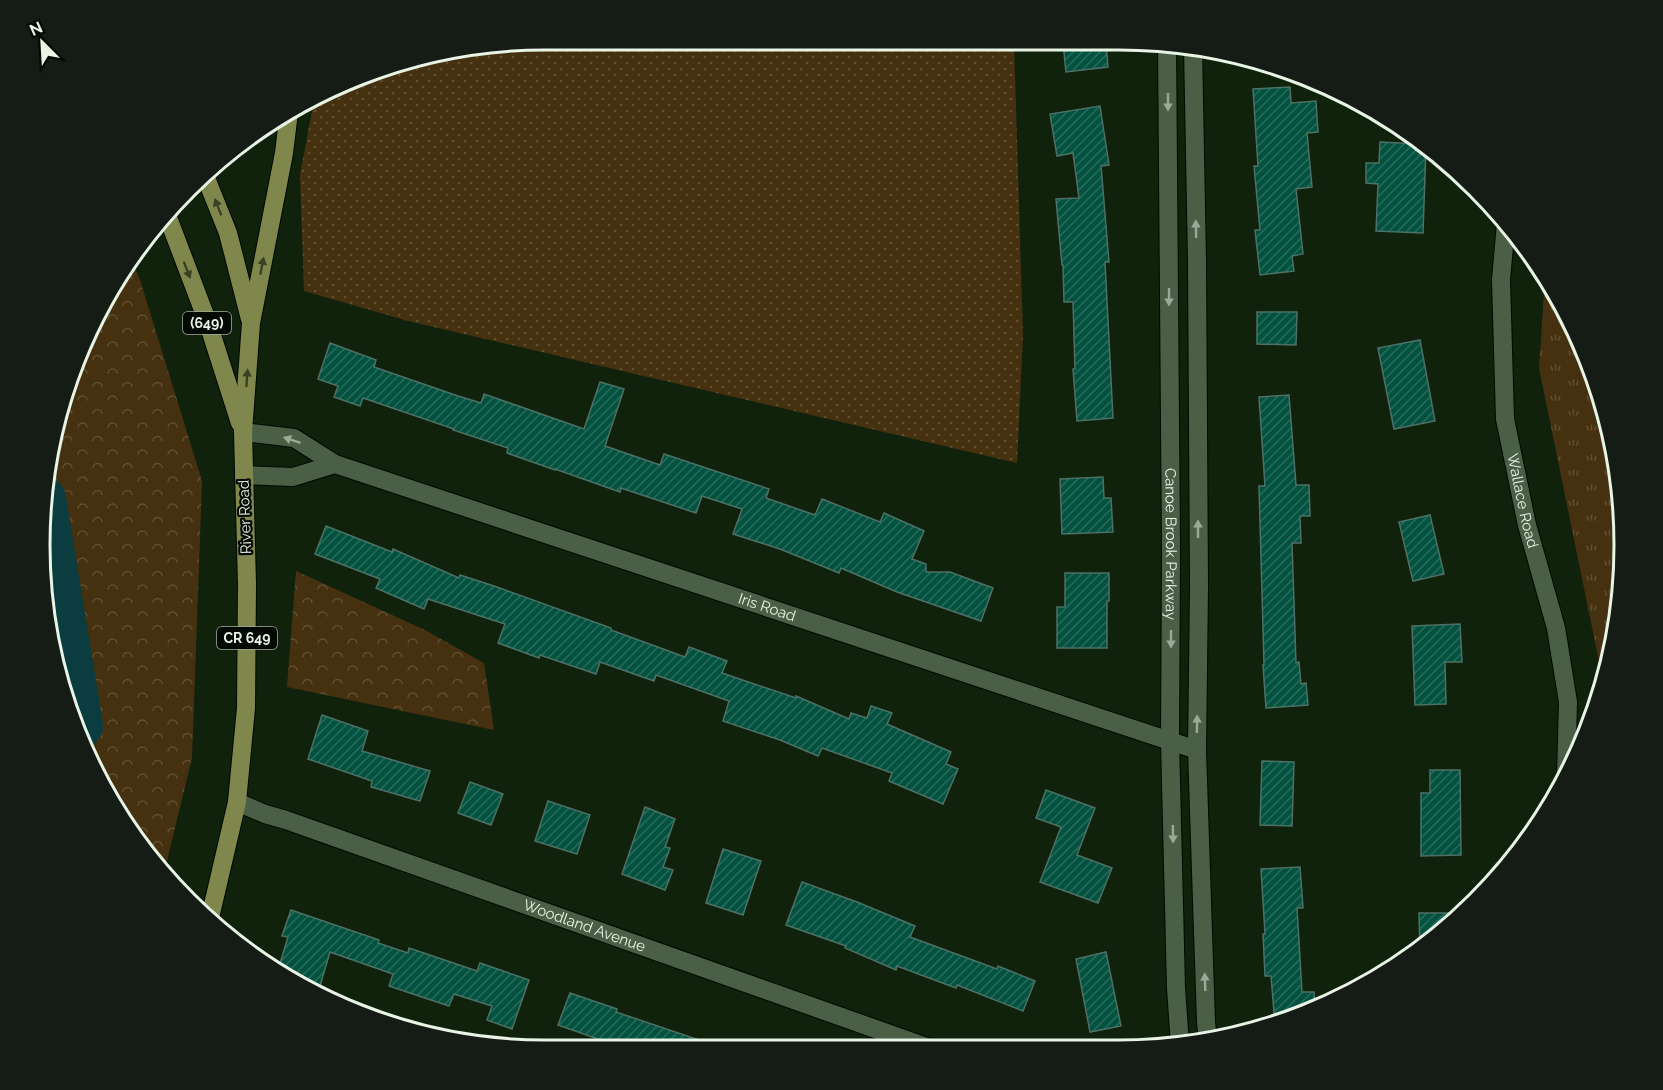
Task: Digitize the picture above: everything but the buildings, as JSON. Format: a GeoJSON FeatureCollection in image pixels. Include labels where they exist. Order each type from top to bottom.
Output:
{"type":"FeatureCollection","features":[{"type":"Feature","properties":{"kind":"main road","name":"River Road"},"geometry":{"type":"LineString","coordinates":[[211,911],[237,802],[246,708],[247,584],[243,432],[251,323],[284,153],[288,122]]}},
{"type":"Feature","properties":{"kind":"main road","name":"(649)"},"geometry":{"type":"LineString","coordinates":[[208,182],[228,233],[251,323]]}},
{"type":"Feature","properties":{"kind":"main road","name":"(649)"},"geometry":{"type":"LineString","coordinates":[[169,221],[208,323],[243,432]]}},
{"type":"Feature","properties":{"kind":"street","name":"Canoe Brook Parkway"},"geometry":{"type":"LineString","coordinates":[[1167,53],[1171,548],[1170,741],[1176,988],[1179,1036]]}},
{"type":"Feature","properties":{"kind":"street","name":"Canoe Brook Parkway"},"geometry":{"type":"LineString","coordinates":[[1193,56],[1199,576],[1197,750],[1208,1032]]}},
{"type":"Feature","properties":{"kind":"street","name":"Wallace Road"},"geometry":{"type":"LineString","coordinates":[[1505,235],[1501,280],[1504,419],[1527,525],[1556,628],[1568,702],[1567,755]]}},
{"type":"Feature","properties":{"kind":"street","name":"Iris Road"},"geometry":{"type":"LineString","coordinates":[[243,432],[294,438],[335,464],[1197,750]]}},
{"type":"Feature","properties":{"kind":"street"},"geometry":{"type":"LineString","coordinates":[[244,475],[293,477],[335,464]]}},
{"type":"Feature","properties":{"kind":"street","name":"Woodland Avenue"},"geometry":{"type":"LineString","coordinates":[[237,802],[265,814],[907,1040]]}},
{"type":"Feature","properties":{"kind":"green space"},"geometry":{"type":"Polygon","coordinates":[[[545,50],[1014,50],[1023,336],[1017,463],[408,321],[304,291],[300,175],[313,108],[355,87],[417,66],[448,59],[480,54],[545,50]]]}},
{"type":"Feature","properties":{"kind":"green space"},"geometry":{"type":"Polygon","coordinates":[[[135,268],[202,481],[192,758],[166,865],[116,793],[87,735],[66,673],[54,610],[50,545],[51,513],[59,448],[66,417],[87,355],[116,297],[135,268]]]}},
{"type":"Feature","properties":{"kind":"green space"},"geometry":{"type":"Polygon","coordinates":[[[1544,292],[1576,355],[1587,386],[1597,417],[1609,480],[1614,545],[1609,610],[1599,663],[1539,368],[1544,292]]]}},
{"type":"Feature","properties":{"kind":"green space"},"geometry":{"type":"Polygon","coordinates":[[[296,571],[425,630],[484,663],[494,730],[287,687],[296,571]]]}},
{"type":"Feature","properties":{"kind":"waterway"},"geometry":{"type":"LineString","coordinates":[[50,542],[77,706]]}}]}
